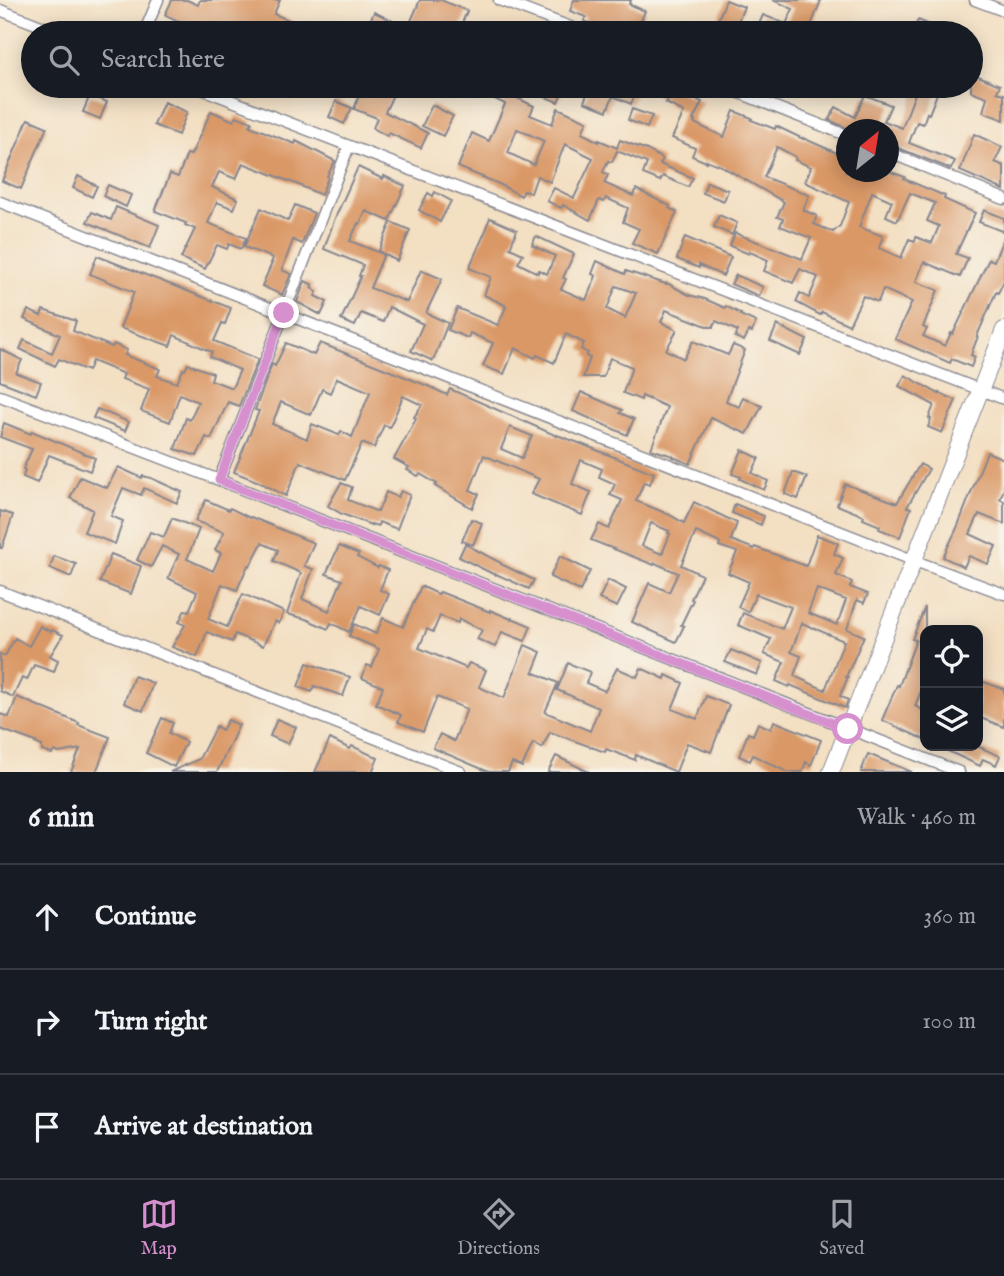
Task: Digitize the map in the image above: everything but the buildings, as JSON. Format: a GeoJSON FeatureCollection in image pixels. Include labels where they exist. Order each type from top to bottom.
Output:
{"type":"FeatureCollection","features":[{"type":"Feature","properties":{"kind":"main road"},"geometry":{"type":"LineString","coordinates":[[831,772],[1004,330]]}},
{"type":"Feature","properties":{"kind":"street"},"geometry":{"type":"LineString","coordinates":[[149,21],[158,0]]}},
{"type":"Feature","properties":{"kind":"street"},"geometry":{"type":"LineString","coordinates":[[499,0],[554,21]]}},
{"type":"Feature","properties":{"kind":"street"},"geometry":{"type":"LineString","coordinates":[[975,0],[1004,11]]}},
{"type":"Feature","properties":{"kind":"street"},"geometry":{"type":"LineString","coordinates":[[0,10],[28,21]]}},
{"type":"Feature","properties":{"kind":"street"},"geometry":{"type":"LineString","coordinates":[[225,98],[1004,399]]}},
{"type":"Feature","properties":{"kind":"street"},"geometry":{"type":"LineString","coordinates":[[752,98],[836,131]]}},
{"type":"Feature","properties":{"kind":"street"},"geometry":{"type":"LineString","coordinates":[[219,480],[349,146]]}},
{"type":"Feature","properties":{"kind":"street"},"geometry":{"type":"LineString","coordinates":[[899,156],[1004,199]]}},
{"type":"Feature","properties":{"kind":"street"},"geometry":{"type":"LineString","coordinates":[[0,202],[1004,594]]}},
{"type":"Feature","properties":{"kind":"street"},"geometry":{"type":"LineString","coordinates":[[0,396],[959,772]]}},
{"type":"Feature","properties":{"kind":"street"},"geometry":{"type":"LineString","coordinates":[[0,591],[461,772]]}},
{"type":"Feature","properties":{"kind":"route"},"geometry":{"type":"LineString","coordinates":[[284,313],[219,480],[848,729]]}}]}
